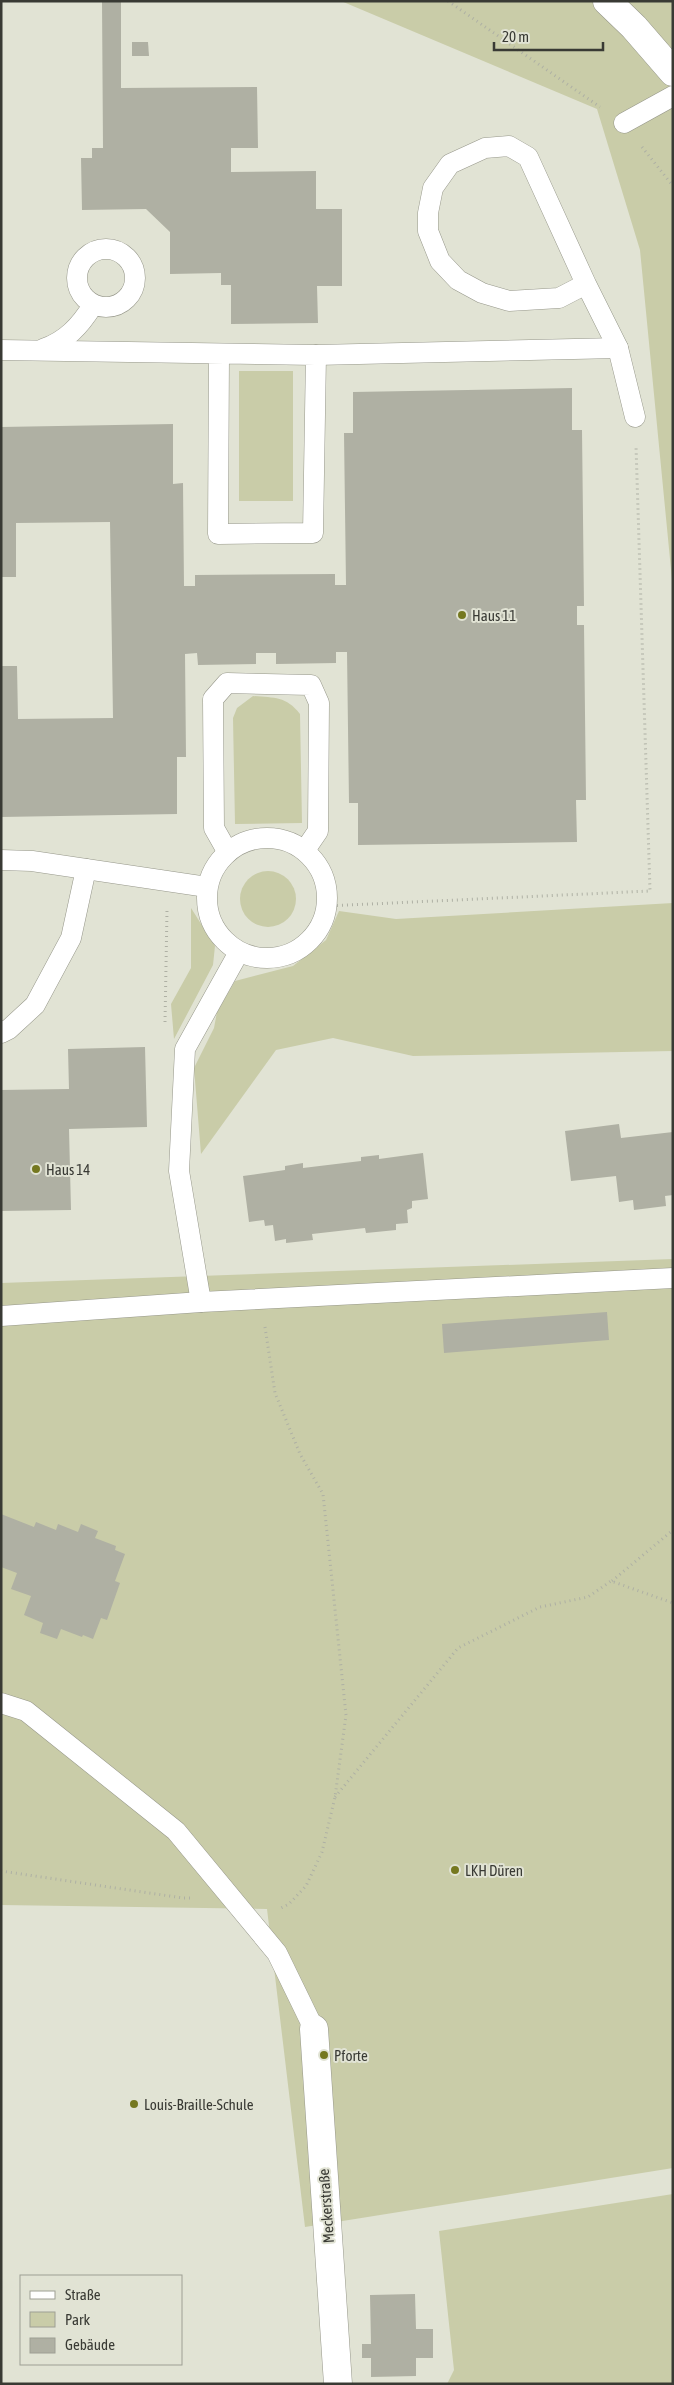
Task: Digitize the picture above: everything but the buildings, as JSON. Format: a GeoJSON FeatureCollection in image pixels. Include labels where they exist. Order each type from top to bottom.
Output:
{"type":"FeatureCollection","features":[{"type":"Feature","properties":{"kind":"street"},"geometry":{"type":"LineString","coordinates":[[607,1],[634,27],[673,72]]}},
{"type":"Feature","properties":{"kind":"street","name":"Meckerstraße"},"geometry":{"type":"LineString","coordinates":[[314,2029],[338,2384]]}},
{"type":"Feature","properties":{"kind":"lane"},"geometry":{"type":"LineString","coordinates":[[624,123],[673,96]]}},
{"type":"Feature","properties":{"kind":"lane"},"geometry":{"type":"LineString","coordinates":[[586,284],[559,298],[509,300],[482,293],[458,280],[440,261],[428,230],[428,213],[433,188],[450,164],[485,148],[509,146],[528,158],[586,284],[618,348],[635,417]]}},
{"type":"Feature","properties":{"kind":"lane"},"geometry":{"type":"LineString","coordinates":[[42,349],[60,343],[76,329],[93,305]]}},
{"type":"Feature","properties":{"kind":"lane"},"geometry":{"type":"LineString","coordinates":[[1,350],[42,349],[316,355],[618,348]]}},
{"type":"Feature","properties":{"kind":"lane"},"geometry":{"type":"LineString","coordinates":[[219,354],[218,534],[313,533],[316,355]]}},
{"type":"Feature","properties":{"kind":"lane"},"geometry":{"type":"LineString","coordinates":[[227,851],[214,828],[213,700],[227,683],[311,685],[319,703],[318,831],[305,850]]}},
{"type":"Feature","properties":{"kind":"lane"},"geometry":{"type":"LineString","coordinates":[[266,837],[286,840],[305,850],[319,866],[326,885],[327,906],[321,924],[310,940],[295,952],[276,958],[257,958],[239,952],[223,940],[212,925],[206,906],[207,887],[214,867],[227,851],[245,840],[266,837]]}},
{"type":"Feature","properties":{"kind":"lane"},"geometry":{"type":"LineString","coordinates":[[1,860],[32,861],[207,887]]}},
{"type":"Feature","properties":{"kind":"lane"},"geometry":{"type":"LineString","coordinates":[[1,1033],[9,1029],[35,1005],[71,938],[86,869]]}},
{"type":"Feature","properties":{"kind":"lane"},"geometry":{"type":"LineString","coordinates":[[201,1302],[179,1171],[185,1049],[239,952]]}},
{"type":"Feature","properties":{"kind":"lane"},"geometry":{"type":"LineString","coordinates":[[1,1316],[201,1302],[673,1278]]}},
{"type":"Feature","properties":{"kind":"lane"},"geometry":{"type":"LineString","coordinates":[[1,1703],[26,1711],[176,1831],[277,1953],[314,2029]]}},
{"type":"Feature","properties":{"kind":"path"},"geometry":{"type":"LineString","coordinates":[[448,1],[624,123],[673,186]]}},
{"type":"Feature","properties":{"kind":"path"},"geometry":{"type":"LineString","coordinates":[[327,906],[650,891],[635,417]]}},
{"type":"Feature","properties":{"kind":"path"},"geometry":{"type":"LineString","coordinates":[[167,881],[165,1044],[185,1049]]}},
{"type":"Feature","properties":{"kind":"path"},"geometry":{"type":"LineString","coordinates":[[261,1299],[275,1393],[300,1454],[323,1494],[346,1715],[335,1798],[322,1852],[306,1886],[289,1904],[273,1913]]}},
{"type":"Feature","properties":{"kind":"path"},"geometry":{"type":"LineString","coordinates":[[335,1798],[458,1648],[540,1607],[588,1597],[611,1581],[673,1530]]}},
{"type":"Feature","properties":{"kind":"path"},"geometry":{"type":"LineString","coordinates":[[611,1581],[673,1603]]}},
{"type":"Feature","properties":{"kind":"path"},"geometry":{"type":"LineString","coordinates":[[1,1871],[183,1898],[212,1897],[226,1892]]}},
{"type":"Feature","properties":{"kind":"green space"},"geometry":{"type":"Polygon","coordinates":[[[341,1],[673,1],[673,590],[640,250],[597,109],[341,1]]]}},
{"type":"Feature","properties":{"kind":"green space"},"geometry":{"type":"Polygon","coordinates":[[[239,371],[293,371],[293,501],[239,501],[239,371]]]}},
{"type":"Feature","properties":{"kind":"green space"},"geometry":{"type":"Polygon","coordinates":[[[253,696],[285,701],[300,714],[302,823],[235,824],[233,718],[237,708],[253,696]]]}},
{"type":"Feature","properties":{"kind":"green space"},"geometry":{"type":"Polygon","coordinates":[[[262,871],[274,871],[284,875],[292,883],[296,899],[292,915],[284,923],[274,927],[262,927],[252,923],[244,915],[240,905],[240,893],[244,883],[252,875],[262,871]]]}},
{"type":"Feature","properties":{"kind":"green space"},"geometry":{"type":"Polygon","coordinates":[[[673,903],[673,1051],[413,1056],[333,1038],[276,1050],[201,1154],[194,1068],[214,1028],[217,1012],[235,981],[293,966],[326,940],[339,911],[396,919],[673,903]]]}},
{"type":"Feature","properties":{"kind":"green space"},"geometry":{"type":"Polygon","coordinates":[[[191,908],[215,946],[213,965],[174,1039],[171,1004],[191,968],[191,908]]]}},
{"type":"Feature","properties":{"kind":"green space"},"geometry":{"type":"Polygon","coordinates":[[[673,1259],[673,2168],[305,2227],[267,1909],[1,1905],[1,1283],[673,1259]]]}},
{"type":"Feature","properties":{"kind":"green space"},"geometry":{"type":"Polygon","coordinates":[[[673,2194],[673,2384],[447,2384],[454,2370],[439,2231],[673,2194]]]}},
{"type":"Feature","properties":{"kind":"place","name":"Haus 11"},"geometry":{"type":"Point","coordinates":[462,615]}},
{"type":"Feature","properties":{"kind":"place","name":"Haus 14"},"geometry":{"type":"Point","coordinates":[36,1169]}},
{"type":"Feature","properties":{"kind":"place","name":"LKH Düren"},"geometry":{"type":"Point","coordinates":[455,1870]}},
{"type":"Feature","properties":{"kind":"place","name":"Pforte"},"geometry":{"type":"Point","coordinates":[324,2055]}},
{"type":"Feature","properties":{"kind":"place","name":"Louis-Braille-Schule"},"geometry":{"type":"Point","coordinates":[134,2104]}}]}
